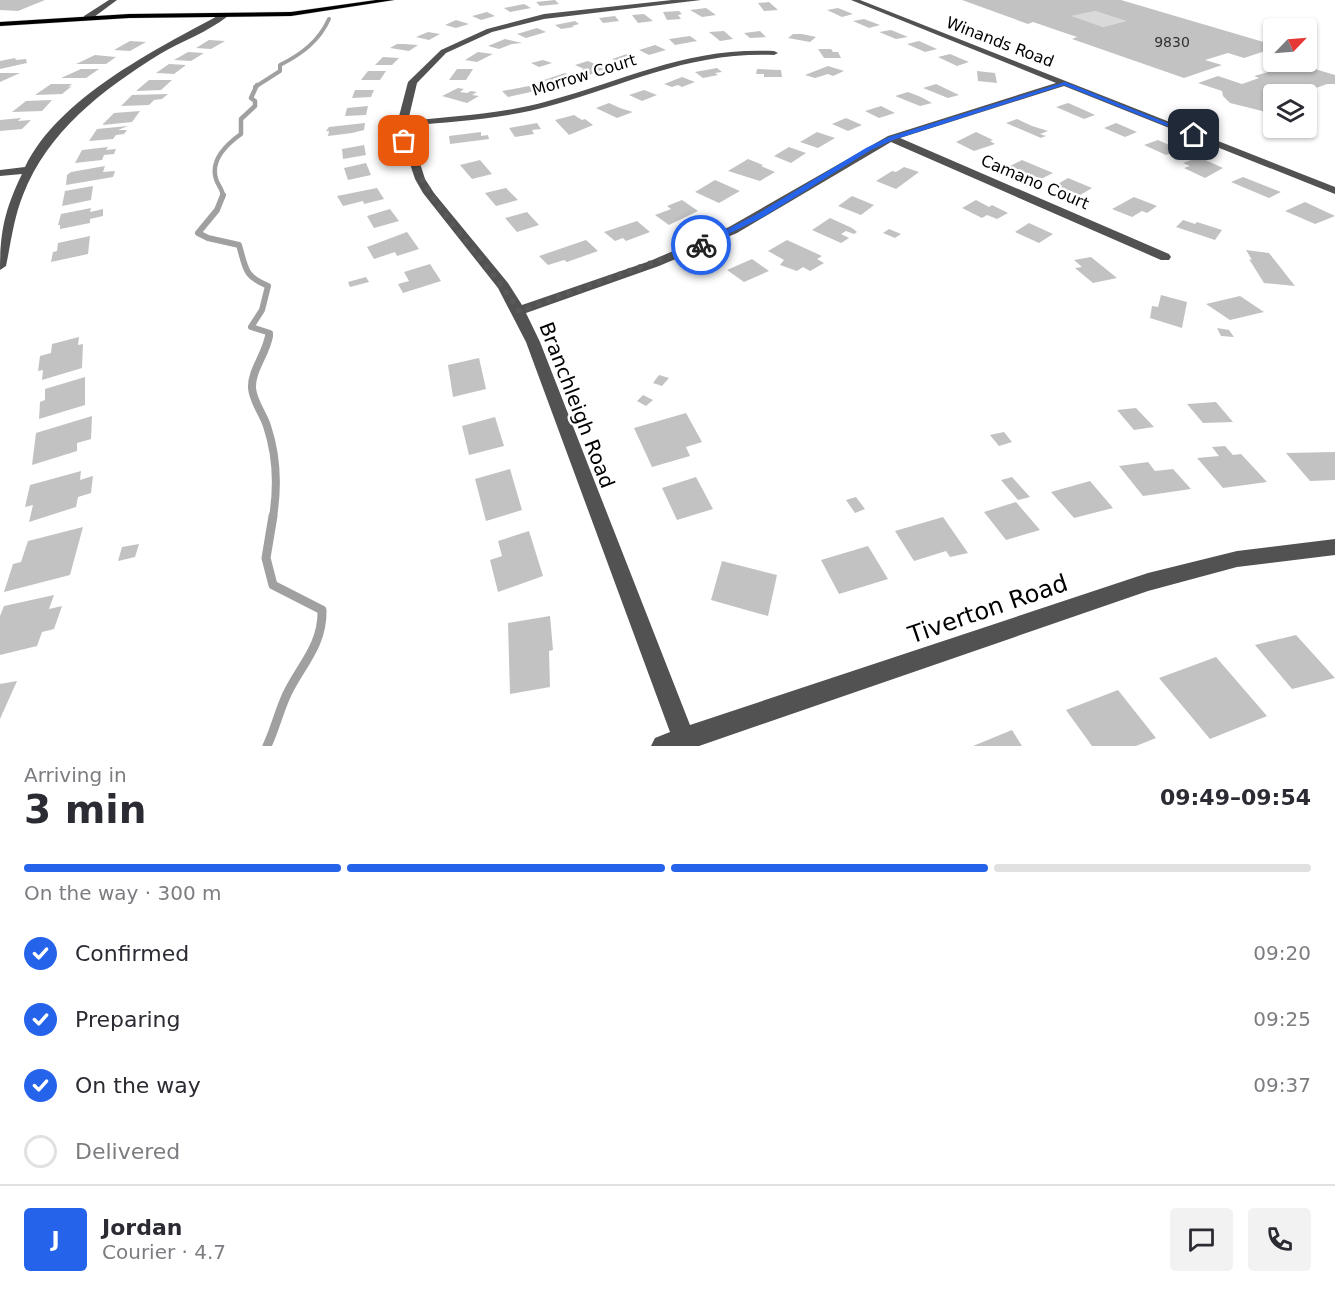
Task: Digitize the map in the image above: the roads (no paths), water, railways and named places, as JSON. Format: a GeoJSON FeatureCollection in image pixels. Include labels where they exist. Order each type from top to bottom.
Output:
{"type":"FeatureCollection","features":[{"type":"Feature","properties":{"kind":"main road"},"geometry":{"type":"LineString","coordinates":[[0,24],[87,18],[313,13],[391,0]]}},
{"type":"Feature","properties":{"kind":"street"},"geometry":{"type":"LineString","coordinates":[[87,18],[114,0]]}},
{"type":"Feature","properties":{"kind":"street","name":"Branchleigh Road"},"geometry":{"type":"LineString","coordinates":[[686,742],[533,342],[519,311],[504,287],[422,182],[404,141],[402,124],[405,101],[419,72],[442,51],[475,35],[509,24],[558,14],[698,0]]}},
{"type":"Feature","properties":{"kind":"street","name":"Winands Road"},"geometry":{"type":"LineString","coordinates":[[854,0],[1335,191]]}},
{"type":"Feature","properties":{"kind":"street"},"geometry":{"type":"LineString","coordinates":[[0,266],[18,194],[30,170],[60,129],[106,86],[157,52],[224,16]]}},
{"type":"Feature","properties":{"kind":"street","name":"Morrow Court"},"geometry":{"type":"LineString","coordinates":[[402,124],[491,115],[545,105],[669,63],[704,55],[743,51],[774,53]]}},
{"type":"Feature","properties":{"kind":"street"},"geometry":{"type":"LineString","coordinates":[[519,311],[703,244],[760,216],[868,149],[891,138],[1065,83]]}},
{"type":"Feature","properties":{"kind":"street","name":"Camano Court"},"geometry":{"type":"LineString","coordinates":[[891,138],[1165,257]]}},
{"type":"Feature","properties":{"kind":"street"},"geometry":{"type":"LineString","coordinates":[[0,173],[30,170]]}},
{"type":"Feature","properties":{"kind":"street","name":"Tiverton Road"},"geometry":{"type":"LineString","coordinates":[[663,746],[686,742],[1148,582],[1237,559],[1335,547]]}},
{"type":"Feature","properties":{"kind":"waterway"},"geometry":{"type":"LineString","coordinates":[[257,86],[280,71],[280,65],[309,46],[329,19]]}},
{"type":"Feature","properties":{"kind":"waterway"},"geometry":{"type":"LineString","coordinates":[[223,196],[216,179],[215,165],[225,148],[241,134],[241,119],[255,106],[255,101],[251,98],[257,86]]}},
{"type":"Feature","properties":{"kind":"waterway"},"geometry":{"type":"LineString","coordinates":[[223,196],[217,210],[198,233],[208,238],[239,245],[247,271],[254,279],[268,286],[262,310],[251,327],[270,333],[269,337]]}},
{"type":"Feature","properties":{"kind":"waterway"},"geometry":{"type":"LineString","coordinates":[[269,336],[254,375],[252,388],[254,398],[267,426],[275,460],[276,494],[273,517]]}},
{"type":"Feature","properties":{"kind":"waterway"},"geometry":{"type":"LineString","coordinates":[[267,746],[287,694],[315,644],[319,634],[322,610],[273,585],[266,558],[273,516]]}}]}
